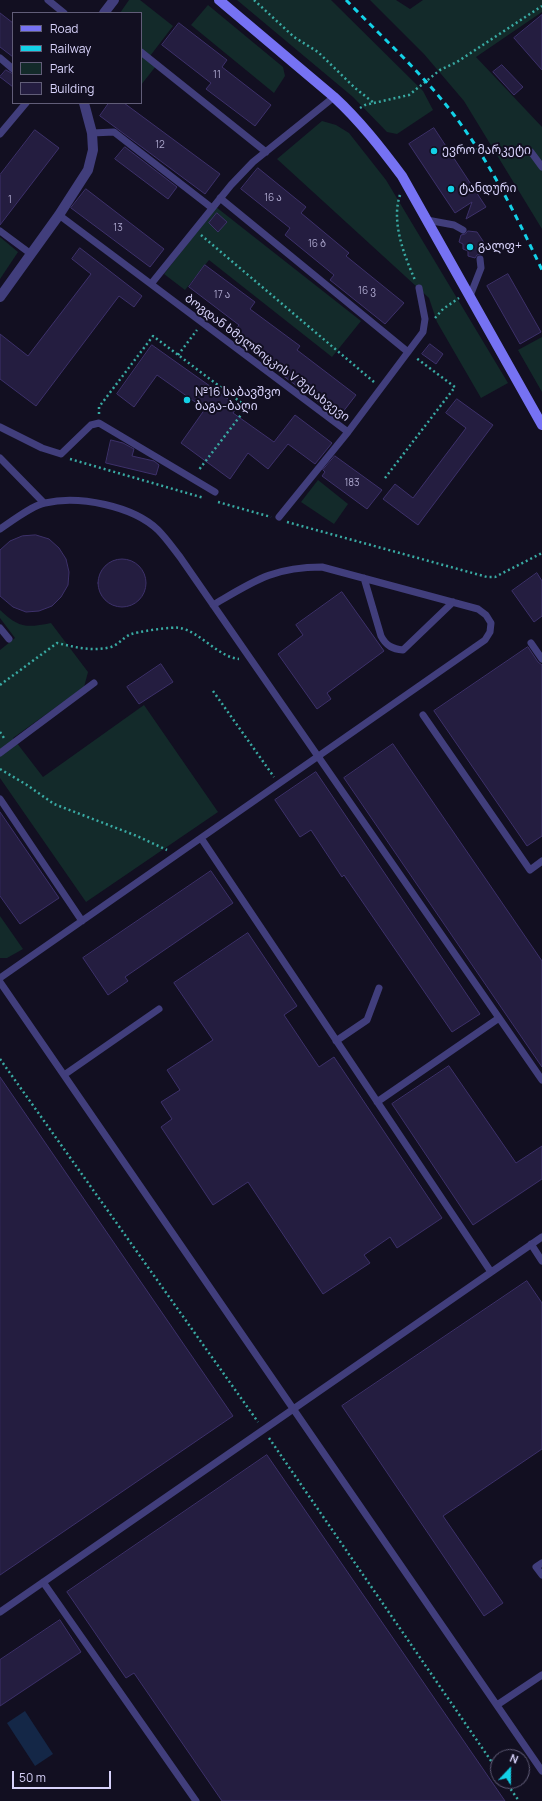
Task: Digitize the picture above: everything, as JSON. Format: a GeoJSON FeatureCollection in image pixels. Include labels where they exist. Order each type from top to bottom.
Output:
{"type":"FeatureCollection","features":[{"type":"Feature","properties":{"kind":"main road"},"geometry":{"type":"LineString","coordinates":[[219,0],[352,113],[376,140],[405,181],[542,425]]}},
{"type":"Feature","properties":{"kind":"street"},"geometry":{"type":"LineString","coordinates":[[105,12],[114,0]]}},
{"type":"Feature","properties":{"kind":"street"},"geometry":{"type":"LineString","coordinates":[[0,297],[59,215],[88,170],[93,150],[92,133],[84,104]]}},
{"type":"Feature","properties":{"kind":"lane"},"geometry":{"type":"LineString","coordinates":[[48,0],[63,12]]}},
{"type":"Feature","properties":{"kind":"lane"},"geometry":{"type":"LineString","coordinates":[[142,53],[266,152]]}},
{"type":"Feature","properties":{"kind":"lane"},"geometry":{"type":"LineString","coordinates":[[0,58],[12,68]]}},
{"type":"Feature","properties":{"kind":"lane"},"geometry":{"type":"LineString","coordinates":[[150,284],[244,171],[334,97]]}},
{"type":"Feature","properties":{"kind":"lane"},"geometry":{"type":"LineString","coordinates":[[0,134],[25,104]]}},
{"type":"Feature","properties":{"kind":"lane"},"geometry":{"type":"LineString","coordinates":[[92,133],[114,132],[212,208]]}},
{"type":"Feature","properties":{"kind":"lane"},"geometry":{"type":"LineString","coordinates":[[531,152],[542,167]]}},
{"type":"Feature","properties":{"kind":"lane"},"geometry":{"type":"LineString","coordinates":[[220,198],[408,352]]}},
{"type":"Feature","properties":{"kind":"lane","name":"ბოგდან ხმელნიცკის V შესახვევი"},"geometry":{"type":"LineString","coordinates":[[59,215],[348,432],[423,332]]}},
{"type":"Feature","properties":{"kind":"lane"},"geometry":{"type":"LineString","coordinates":[[427,220],[454,225],[463,230]]}},
{"type":"Feature","properties":{"kind":"lane"},"geometry":{"type":"LineString","coordinates":[[0,231],[31,254]]}},
{"type":"Feature","properties":{"kind":"lane"},"geometry":{"type":"LineString","coordinates":[[469,294],[481,268],[480,259]]}},
{"type":"Feature","properties":{"kind":"lane"},"geometry":{"type":"LineString","coordinates":[[419,288],[425,320],[423,332]]}},
{"type":"Feature","properties":{"kind":"lane"},"geometry":{"type":"LineString","coordinates":[[0,427],[42,448],[61,454],[91,425],[99,423],[215,492]]}},
{"type":"Feature","properties":{"kind":"lane"},"geometry":{"type":"LineString","coordinates":[[279,518],[348,432]]}},
{"type":"Feature","properties":{"kind":"lane"},"geometry":{"type":"LineString","coordinates":[[0,458],[44,503]]}},
{"type":"Feature","properties":{"kind":"lane"},"geometry":{"type":"LineString","coordinates":[[0,529],[17,517],[44,503],[69,500],[102,504],[136,515],[158,530],[180,557],[252,660],[542,1080]]}},
{"type":"Feature","properties":{"kind":"lane"},"geometry":{"type":"LineString","coordinates":[[0,978],[485,640],[490,632],[491,623],[486,615],[478,609],[322,566],[299,567],[257,579],[213,605]]}},
{"type":"Feature","properties":{"kind":"lane"},"geometry":{"type":"LineString","coordinates":[[364,578],[381,636],[385,643],[394,649],[403,650],[453,602]]}},
{"type":"Feature","properties":{"kind":"lane"},"geometry":{"type":"LineString","coordinates":[[0,628],[9,639]]}},
{"type":"Feature","properties":{"kind":"lane"},"geometry":{"type":"LineString","coordinates":[[531,643],[542,658]]}},
{"type":"Feature","properties":{"kind":"lane"},"geometry":{"type":"LineString","coordinates":[[0,753],[94,683]]}},
{"type":"Feature","properties":{"kind":"lane"},"geometry":{"type":"LineString","coordinates":[[423,715],[530,870],[542,862]]}},
{"type":"Feature","properties":{"kind":"lane"},"geometry":{"type":"LineString","coordinates":[[0,799],[82,921]]}},
{"type":"Feature","properties":{"kind":"lane"},"geometry":{"type":"LineString","coordinates":[[201,838],[491,1272]]}},
{"type":"Feature","properties":{"kind":"lane"},"geometry":{"type":"LineString","coordinates":[[0,982],[542,1771]]}},
{"type":"Feature","properties":{"kind":"lane"},"geometry":{"type":"LineString","coordinates":[[336,1041],[367,1020],[380,988]]}},
{"type":"Feature","properties":{"kind":"lane"},"geometry":{"type":"LineString","coordinates":[[64,1075],[159,1009]]}},
{"type":"Feature","properties":{"kind":"lane"},"geometry":{"type":"LineString","coordinates":[[377,1102],[499,1018]]}},
{"type":"Feature","properties":{"kind":"lane"},"geometry":{"type":"LineString","coordinates":[[0,1612],[542,1237]]}},
{"type":"Feature","properties":{"kind":"lane"},"geometry":{"type":"LineString","coordinates":[[531,1244],[542,1261]]}},
{"type":"Feature","properties":{"kind":"lane"},"geometry":{"type":"LineString","coordinates":[[542,1563],[536,1567],[542,1575]]}},
{"type":"Feature","properties":{"kind":"lane"},"geometry":{"type":"LineString","coordinates":[[42,1582],[196,1801]]}},
{"type":"Feature","properties":{"kind":"lane"},"geometry":{"type":"LineString","coordinates":[[497,1705],[542,1675]]}},
{"type":"Feature","properties":{"kind":"path"},"geometry":{"type":"LineString","coordinates":[[254,0],[288,33],[318,52],[355,88],[374,103]]}},
{"type":"Feature","properties":{"kind":"path"},"geometry":{"type":"LineString","coordinates":[[352,113],[365,105],[409,95],[440,70],[457,62],[542,6]]}},
{"type":"Feature","properties":{"kind":"path"},"geometry":{"type":"LineString","coordinates":[[405,181],[397,204],[398,221],[404,254],[419,288]]}},
{"type":"Feature","properties":{"kind":"path"},"geometry":{"type":"LineString","coordinates":[[195,229],[381,387]]}},
{"type":"Feature","properties":{"kind":"path"},"geometry":{"type":"LineString","coordinates":[[423,332],[443,309],[469,294]]}},
{"type":"Feature","properties":{"kind":"path"},"geometry":{"type":"LineString","coordinates":[[178,355],[202,323]]}},
{"type":"Feature","properties":{"kind":"path"},"geometry":{"type":"LineString","coordinates":[[99,423],[99,407],[153,336],[247,407],[192,478]]}},
{"type":"Feature","properties":{"kind":"path"},"geometry":{"type":"LineString","coordinates":[[385,478],[455,387],[408,352]]}},
{"type":"Feature","properties":{"kind":"path"},"geometry":{"type":"LineString","coordinates":[[61,454],[65,457],[210,499]]}},
{"type":"Feature","properties":{"kind":"path"},"geometry":{"type":"LineString","coordinates":[[217,502],[279,518]]}},
{"type":"Feature","properties":{"kind":"path"},"geometry":{"type":"LineString","coordinates":[[286,522],[487,577],[496,577],[542,553]]}},
{"type":"Feature","properties":{"kind":"path"},"geometry":{"type":"LineString","coordinates":[[0,685],[57,643],[86,650],[112,647],[130,634],[180,627],[191,632],[208,645],[236,659],[252,660]]}},
{"type":"Feature","properties":{"kind":"path"},"geometry":{"type":"LineString","coordinates":[[213,691],[279,783]]}},
{"type":"Feature","properties":{"kind":"path"},"geometry":{"type":"LineString","coordinates":[[0,769],[28,785],[54,804],[138,836],[176,855]]}},
{"type":"Feature","properties":{"kind":"path"},"geometry":{"type":"LineString","coordinates":[[0,1059],[263,1430],[490,1758]]}},
{"type":"Feature","properties":{"kind":"path"},"geometry":{"type":"LineString","coordinates":[[511,1789],[519,1801]]}},
{"type":"Feature","properties":{"kind":"green space"},"geometry":{"type":"Polygon","coordinates":[[[129,0],[140,0],[173,26],[147,60],[156,66],[142,84],[142,12],[121,12],[129,0]]]}},
{"type":"Feature","properties":{"kind":"green space"},"geometry":{"type":"Polygon","coordinates":[[[237,0],[331,0],[423,91],[433,110],[397,134],[387,132],[353,97],[237,0]]]}},
{"type":"Feature","properties":{"kind":"green space"},"geometry":{"type":"Polygon","coordinates":[[[370,0],[396,0],[410,9],[423,0],[542,0],[542,12],[476,57],[542,127],[542,229],[464,101],[424,54],[370,0]]]}},
{"type":"Feature","properties":{"kind":"green space"},"geometry":{"type":"Polygon","coordinates":[[[208,5],[283,67],[285,76],[274,93],[191,25],[208,5]]]}},
{"type":"Feature","properties":{"kind":"green space"},"geometry":{"type":"Polygon","coordinates":[[[322,121],[336,125],[349,133],[386,180],[508,383],[481,398],[437,322],[429,298],[277,159],[322,121]]]}},
{"type":"Feature","properties":{"kind":"green space"},"geometry":{"type":"Polygon","coordinates":[[[216,207],[361,321],[332,357],[209,260],[185,290],[164,274],[216,207]]]}},
{"type":"Feature","properties":{"kind":"green space"},"geometry":{"type":"Polygon","coordinates":[[[0,237],[18,252],[0,279],[0,237]]]}},
{"type":"Feature","properties":{"kind":"green space"},"geometry":{"type":"Polygon","coordinates":[[[542,337],[542,392],[518,350],[542,337]]]}},
{"type":"Feature","properties":{"kind":"green space"},"geometry":{"type":"Polygon","coordinates":[[[318,480],[348,504],[334,524],[301,502],[318,480]]]}},
{"type":"Feature","properties":{"kind":"green space"},"geometry":{"type":"Polygon","coordinates":[[[0,610],[12,620],[23,625],[35,626],[51,623],[88,672],[84,687],[13,738],[43,777],[144,705],[218,812],[86,902],[0,778],[0,650],[15,638],[0,618],[0,610]]]}},
{"type":"Feature","properties":{"kind":"green space"},"geometry":{"type":"Polygon","coordinates":[[[0,916],[23,949],[7,958],[0,958],[0,916]]]}},
{"type":"Feature","properties":{"kind":"water"},"geometry":{"type":"Polygon","coordinates":[[[25,1711],[53,1754],[35,1766],[7,1723],[25,1711]]]}},
{"type":"Feature","properties":{"kind":"building"},"geometry":{"type":"Polygon","coordinates":[[[0,13],[12,22],[12,56],[0,47],[0,13]]]}},
{"type":"Feature","properties":{"kind":"building"},"geometry":{"type":"Polygon","coordinates":[[[542,15],[542,70],[514,38],[542,15]]]}},
{"type":"Feature","properties":{"kind":"building"},"geometry":{"type":"Polygon","coordinates":[[[179,23],[227,60],[222,67],[271,105],[255,126],[206,89],[211,83],[162,45],[179,23]]]}},
{"type":"Feature","properties":{"kind":"building"},"geometry":{"type":"Polygon","coordinates":[[[502,65],[523,87],[514,95],[493,72],[502,65]]]}},
{"type":"Feature","properties":{"kind":"building"},"geometry":{"type":"Polygon","coordinates":[[[6,70],[12,73],[12,86],[0,77],[6,70]]]}},
{"type":"Feature","properties":{"kind":"building"},"geometry":{"type":"Polygon","coordinates":[[[108,104],[125,104],[220,174],[205,194],[100,116],[108,104]]]}},
{"type":"Feature","properties":{"kind":"building"},"geometry":{"type":"Polygon","coordinates":[[[434,128],[486,207],[466,219],[472,202],[455,213],[409,144],[434,128]]]}},
{"type":"Feature","properties":{"kind":"building"},"geometry":{"type":"Polygon","coordinates":[[[35,130],[59,148],[0,225],[0,175],[35,130]]]}},
{"type":"Feature","properties":{"kind":"building"},"geometry":{"type":"Polygon","coordinates":[[[125,147],[177,187],[168,199],[115,159],[125,147]]]}},
{"type":"Feature","properties":{"kind":"building"},"geometry":{"type":"Polygon","coordinates":[[[258,168],[306,207],[301,213],[349,253],[346,256],[404,303],[385,324],[330,280],[334,275],[285,235],[290,228],[241,189],[258,168]]]}},
{"type":"Feature","properties":{"kind":"building"},"geometry":{"type":"Polygon","coordinates":[[[86,189],[164,249],[150,267],[71,208],[86,189]]]}},
{"type":"Feature","properties":{"kind":"building"},"geometry":{"type":"Polygon","coordinates":[[[217,213],[227,222],[218,232],[209,223],[217,213]]]}},
{"type":"Feature","properties":{"kind":"building"},"geometry":{"type":"Polygon","coordinates":[[[468,231],[477,232],[485,244],[481,254],[477,255],[475,258],[468,256],[468,251],[463,249],[463,244],[459,242],[461,235],[468,231]]]}},
{"type":"Feature","properties":{"kind":"building"},"geometry":{"type":"Polygon","coordinates":[[[80,248],[142,296],[134,307],[119,296],[36,406],[0,379],[0,334],[28,356],[91,274],[72,259],[80,248]]]}},
{"type":"Feature","properties":{"kind":"building"},"geometry":{"type":"Polygon","coordinates":[[[205,265],[255,302],[250,309],[300,346],[297,350],[356,395],[339,417],[282,375],[286,370],[234,331],[239,325],[189,287],[205,265]]]}},
{"type":"Feature","properties":{"kind":"building"},"geometry":{"type":"Polygon","coordinates":[[[508,274],[541,332],[520,344],[487,286],[508,274]]]}},
{"type":"Feature","properties":{"kind":"building"},"geometry":{"type":"Polygon","coordinates":[[[430,344],[443,354],[436,364],[422,354],[430,344]]]}},
{"type":"Feature","properties":{"kind":"building"},"geometry":{"type":"Polygon","coordinates":[[[152,345],[238,406],[233,413],[274,442],[295,415],[332,443],[315,464],[288,444],[268,469],[248,453],[230,479],[181,443],[205,409],[157,375],[134,407],[117,394],[152,345]]]}},
{"type":"Feature","properties":{"kind":"building"},"geometry":{"type":"Polygon","coordinates":[[[457,399],[493,425],[418,525],[383,499],[395,484],[413,498],[466,428],[446,413],[457,399]]]}},
{"type":"Feature","properties":{"kind":"building"},"geometry":{"type":"Polygon","coordinates":[[[111,440],[123,443],[134,449],[132,456],[154,461],[159,465],[156,475],[106,463],[111,440]]]}},
{"type":"Feature","properties":{"kind":"building"},"geometry":{"type":"Polygon","coordinates":[[[335,456],[382,490],[367,509],[322,476],[325,472],[323,470],[335,456]]]}},
{"type":"Feature","properties":{"kind":"building"},"geometry":{"type":"Polygon","coordinates":[[[36,535],[49,539],[59,548],[66,559],[69,572],[68,585],[61,597],[52,606],[39,611],[26,612],[13,607],[0,596],[0,550],[10,541],[22,536],[36,535]]]}},
{"type":"Feature","properties":{"kind":"building"},"geometry":{"type":"Polygon","coordinates":[[[117,559],[127,559],[136,563],[142,569],[145,574],[145,592],[136,603],[127,607],[117,607],[108,603],[102,597],[98,588],[98,578],[102,569],[108,563],[117,559]]]}},
{"type":"Feature","properties":{"kind":"building"},"geometry":{"type":"Polygon","coordinates":[[[537,573],[542,581],[542,616],[534,622],[512,591],[537,573]]]}},
{"type":"Feature","properties":{"kind":"building"},"geometry":{"type":"Polygon","coordinates":[[[342,592],[384,651],[327,693],[331,699],[317,709],[278,654],[303,635],[296,625],[342,592]]]}},
{"type":"Feature","properties":{"kind":"building"},"geometry":{"type":"Polygon","coordinates":[[[528,647],[538,662],[542,665],[542,836],[527,846],[434,711],[528,647]]]}},
{"type":"Feature","properties":{"kind":"building"},"geometry":{"type":"Polygon","coordinates":[[[161,664],[173,682],[139,704],[127,687],[161,664]]]}},
{"type":"Feature","properties":{"kind":"building"},"geometry":{"type":"Polygon","coordinates":[[[393,744],[542,961],[542,1067],[344,778],[393,744]]]}},
{"type":"Feature","properties":{"kind":"building"},"geometry":{"type":"Polygon","coordinates":[[[316,772],[480,1014],[452,1032],[344,875],[342,877],[311,830],[300,837],[275,800],[316,772]]]}},
{"type":"Feature","properties":{"kind":"building"},"geometry":{"type":"Polygon","coordinates":[[[0,812],[59,898],[20,924],[0,896],[0,812]]]}},
{"type":"Feature","properties":{"kind":"building"},"geometry":{"type":"Polygon","coordinates":[[[211,871],[233,903],[125,977],[128,981],[108,995],[83,958],[211,871]]]}},
{"type":"Feature","properties":{"kind":"building"},"geometry":{"type":"Polygon","coordinates":[[[248,933],[297,1006],[284,1015],[319,1067],[334,1057],[442,1218],[397,1248],[390,1237],[364,1255],[370,1263],[323,1294],[248,1182],[213,1205],[161,1127],[172,1119],[161,1102],[180,1090],[167,1070],[213,1040],[174,983],[248,933]]]}},
{"type":"Feature","properties":{"kind":"building"},"geometry":{"type":"Polygon","coordinates":[[[449,1066],[516,1163],[542,1146],[542,1179],[473,1225],[392,1104],[449,1066]]]}},
{"type":"Feature","properties":{"kind":"building"},"geometry":{"type":"Polygon","coordinates":[[[0,1077],[233,1416],[0,1575],[0,1077]]]}},
{"type":"Feature","properties":{"kind":"building"},"geometry":{"type":"Polygon","coordinates":[[[527,1281],[542,1303],[542,1449],[443,1516],[503,1603],[484,1616],[342,1406],[527,1281]]]}},
{"type":"Feature","properties":{"kind":"building"},"geometry":{"type":"Polygon","coordinates":[[[267,1455],[490,1779],[490,1789],[497,1789],[505,1801],[222,1801],[134,1673],[126,1678],[67,1592],[267,1455]]]}},
{"type":"Feature","properties":{"kind":"building"},"geometry":{"type":"Polygon","coordinates":[[[60,1620],[81,1652],[0,1706],[0,1660],[60,1620]]]}},
{"type":"Feature","properties":{"kind":"railway"},"geometry":{"type":"LineString","coordinates":[[346,0],[402,56],[454,115],[467,133],[502,190],[542,270]]}},
{"type":"Feature","properties":{"kind":"place","name":"ევრო მარკეტი"},"geometry":{"type":"Point","coordinates":[434,151]}},
{"type":"Feature","properties":{"kind":"place","name":"ტანდური"},"geometry":{"type":"Point","coordinates":[451,189]}},
{"type":"Feature","properties":{"kind":"place","name":"გალფ+"},"geometry":{"type":"Point","coordinates":[470,247]}},
{"type":"Feature","properties":{"kind":"place","name":"№16 საბავშვო ბაგა-ბაღი"},"geometry":{"type":"Point","coordinates":[187,400]}}]}
